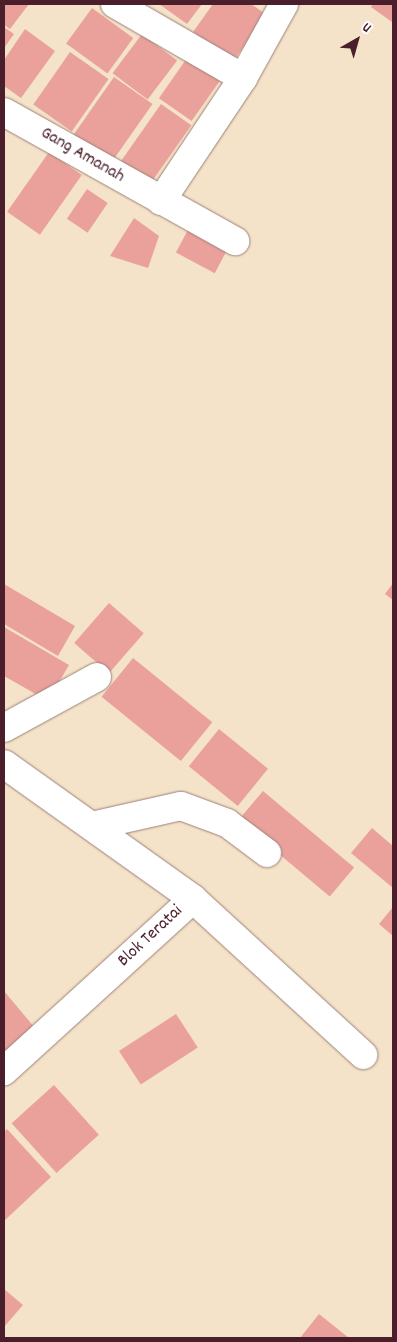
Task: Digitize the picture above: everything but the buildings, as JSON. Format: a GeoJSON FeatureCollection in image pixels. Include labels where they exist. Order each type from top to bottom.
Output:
{"type":"FeatureCollection","features":[{"type":"Feature","properties":{"kind":"street"},"geometry":{"type":"LineString","coordinates":[[116,4],[242,78]]}},
{"type":"Feature","properties":{"kind":"street"},"geometry":{"type":"LineString","coordinates":[[161,201],[242,78],[284,4]]}},
{"type":"Feature","properties":{"kind":"street","name":"Gang Amanah"},"geometry":{"type":"LineString","coordinates":[[4,112],[235,241]]}},
{"type":"Feature","properties":{"kind":"street"},"geometry":{"type":"LineString","coordinates":[[4,728],[97,677]]}},
{"type":"Feature","properties":{"kind":"street","name":"Blok Teratai"},"geometry":{"type":"LineString","coordinates":[[4,764],[192,899],[4,1071]]}},
{"type":"Feature","properties":{"kind":"street"},"geometry":{"type":"LineString","coordinates":[[92,826],[181,806],[227,823],[267,853]]}},
{"type":"Feature","properties":{"kind":"street"},"geometry":{"type":"LineString","coordinates":[[192,899],[363,1055]]}}]}
